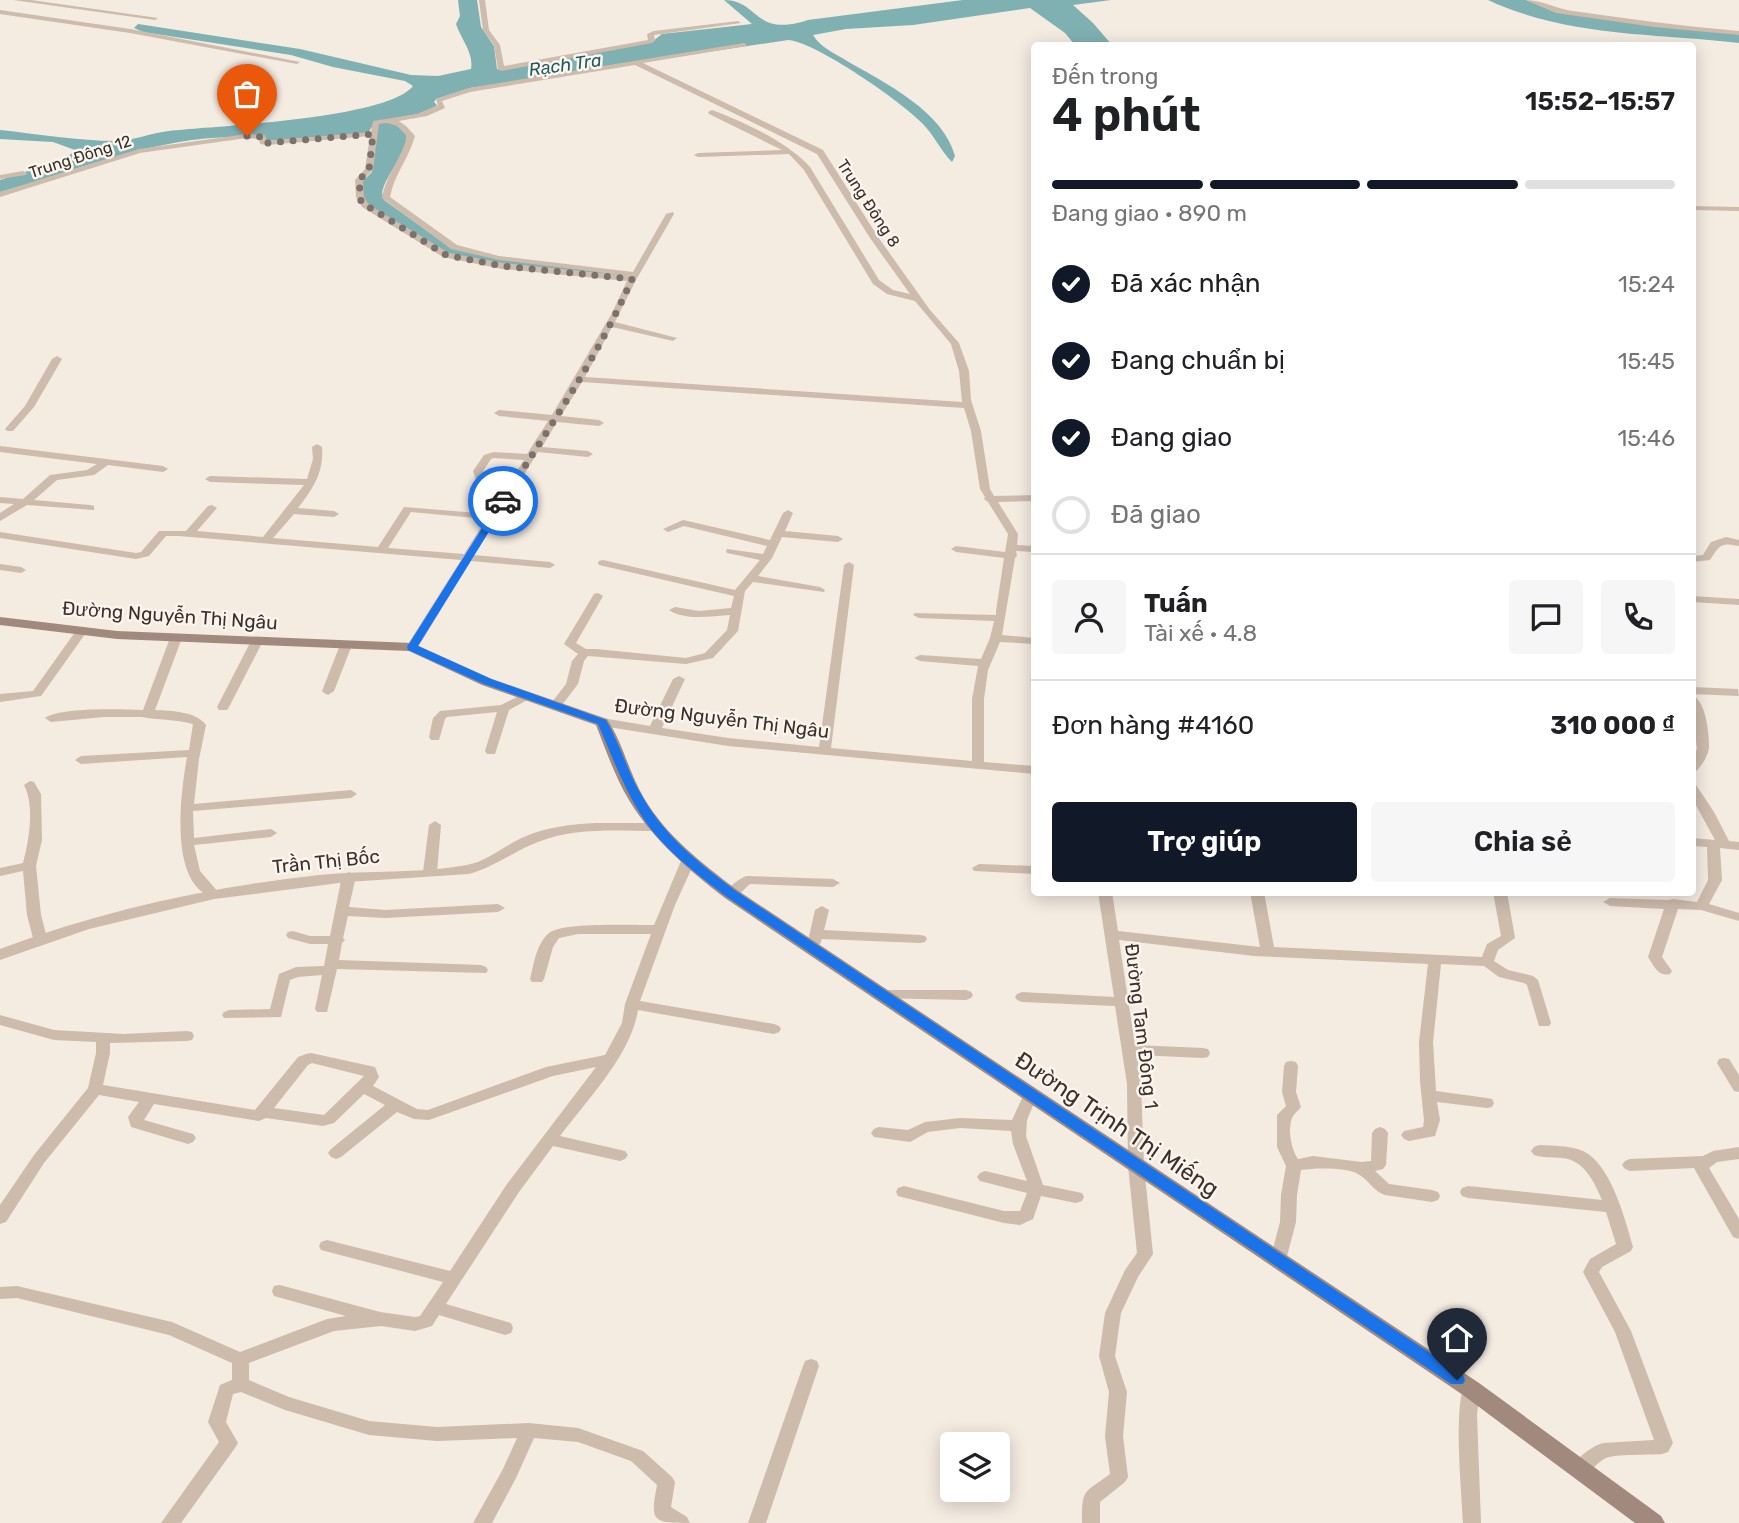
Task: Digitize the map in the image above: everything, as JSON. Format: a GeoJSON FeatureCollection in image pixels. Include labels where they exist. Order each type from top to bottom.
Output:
{"type":"FeatureCollection","features":[{"type":"Feature","properties":{"kind":"main road","name":"Đường Nguyễn Thị Ngâu"},"geometry":{"type":"LineString","coordinates":[[0,621],[176,638],[412,647],[487,682],[603,722]]}},
{"type":"Feature","properties":{"kind":"main road","name":"Đường Trịnh Thị Miếng"},"geometry":{"type":"LineString","coordinates":[[603,722],[649,819],[688,861],[731,894],[815,941],[882,995],[1471,1389],[1653,1523]]}},
{"type":"Feature","properties":{"kind":"street"},"geometry":{"type":"LineString","coordinates":[[16,0],[155,18]]}},
{"type":"Feature","properties":{"kind":"street"},"geometry":{"type":"LineString","coordinates":[[482,0],[486,30],[497,45],[501,69],[652,41],[650,34],[654,33],[738,23]]}},
{"type":"Feature","properties":{"kind":"street"},"geometry":{"type":"LineString","coordinates":[[1529,0],[1556,10],[1612,19],[1739,33]]}},
{"type":"Feature","properties":{"kind":"street"},"geometry":{"type":"LineString","coordinates":[[0,12],[297,62]]}},
{"type":"Feature","properties":{"kind":"street"},"geometry":{"type":"LineString","coordinates":[[634,277],[502,266],[446,255],[361,202],[359,180],[369,170],[376,123],[426,114],[442,106],[438,100],[469,90],[744,45]]}},
{"type":"Feature","properties":{"kind":"street","name":"Trung Đông 8"},"geometry":{"type":"LineString","coordinates":[[637,64],[820,152],[874,238],[927,312],[956,343],[989,499]]}},
{"type":"Feature","properties":{"kind":"street"},"geometry":{"type":"LineString","coordinates":[[712,112],[790,152],[807,169],[876,282],[890,292],[918,299]]}},
{"type":"Feature","properties":{"kind":"street"},"geometry":{"type":"LineString","coordinates":[[392,120],[411,135],[409,149],[387,187],[386,198],[454,247],[499,258],[634,277]]}},
{"type":"Feature","properties":{"kind":"street","name":"Trung Đông 12"},"geometry":{"type":"LineString","coordinates":[[0,195],[139,151],[242,137],[262,137],[263,142],[267,143],[373,134]]}},
{"type":"Feature","properties":{"kind":"street"},"geometry":{"type":"LineString","coordinates":[[698,155],[790,152]]}},
{"type":"Feature","properties":{"kind":"street"},"geometry":{"type":"LineString","coordinates":[[0,177],[23,173]]}},
{"type":"Feature","properties":{"kind":"street"},"geometry":{"type":"LineString","coordinates":[[1696,208],[1739,209]]}},
{"type":"Feature","properties":{"kind":"street"},"geometry":{"type":"LineString","coordinates":[[412,647],[579,379],[670,214]]}},
{"type":"Feature","properties":{"kind":"street"},"geometry":{"type":"LineString","coordinates":[[610,324],[673,338]]}},
{"type":"Feature","properties":{"kind":"street"},"geometry":{"type":"LineString","coordinates":[[0,441],[5,429],[29,407],[57,359]]}},
{"type":"Feature","properties":{"kind":"street"},"geometry":{"type":"LineString","coordinates":[[579,379],[968,405]]}},
{"type":"Feature","properties":{"kind":"street"},"geometry":{"type":"LineString","coordinates":[[499,413],[599,423]]}},
{"type":"Feature","properties":{"kind":"street"},"geometry":{"type":"LineString","coordinates":[[266,541],[312,482],[320,457],[317,447]]}},
{"type":"Feature","properties":{"kind":"street"},"geometry":{"type":"LineString","coordinates":[[0,449],[163,469]]}},
{"type":"Feature","properties":{"kind":"street"},"geometry":{"type":"LineString","coordinates":[[516,481],[480,478],[478,471],[487,457],[495,455],[588,454]]}},
{"type":"Feature","properties":{"kind":"street"},"geometry":{"type":"LineString","coordinates":[[0,518],[28,500],[54,477],[90,473],[106,462]]}},
{"type":"Feature","properties":{"kind":"street"},"geometry":{"type":"LineString","coordinates":[[210,479],[312,482]]}},
{"type":"Feature","properties":{"kind":"street"},"geometry":{"type":"LineString","coordinates":[[989,499],[1031,498]]}},
{"type":"Feature","properties":{"kind":"street"},"geometry":{"type":"LineString","coordinates":[[978,765],[978,699],[984,663],[996,638],[1013,534],[989,499]]}},
{"type":"Feature","properties":{"kind":"street"},"geometry":{"type":"LineString","coordinates":[[0,500],[28,500],[90,508]]}},
{"type":"Feature","properties":{"kind":"street"},"geometry":{"type":"LineString","coordinates":[[189,534],[212,508]]}},
{"type":"Feature","properties":{"kind":"street"},"geometry":{"type":"LineString","coordinates":[[381,551],[408,509],[494,517]]}},
{"type":"Feature","properties":{"kind":"street"},"geometry":{"type":"LineString","coordinates":[[289,510],[334,514]]}},
{"type":"Feature","properties":{"kind":"street"},"geometry":{"type":"LineString","coordinates":[[598,597],[570,644],[584,653],[670,660],[709,656],[732,631],[739,594],[767,558],[788,513]]}},
{"type":"Feature","properties":{"kind":"street"},"geometry":{"type":"LineString","coordinates":[[668,529],[683,523],[772,544]]}},
{"type":"Feature","properties":{"kind":"street"},"geometry":{"type":"LineString","coordinates":[[0,536],[136,556],[145,554],[163,533],[550,565]]}},
{"type":"Feature","properties":{"kind":"street"},"geometry":{"type":"LineString","coordinates":[[778,533],[838,539]]}},
{"type":"Feature","properties":{"kind":"street"},"geometry":{"type":"LineString","coordinates":[[1696,559],[1706,558],[1715,544],[1726,540],[1739,543]]}},
{"type":"Feature","properties":{"kind":"street"},"geometry":{"type":"LineString","coordinates":[[956,549],[1012,552],[1031,549]]}},
{"type":"Feature","properties":{"kind":"street"},"geometry":{"type":"LineString","coordinates":[[731,551],[767,558]]}},
{"type":"Feature","properties":{"kind":"street"},"geometry":{"type":"LineString","coordinates":[[603,564],[739,594]]}},
{"type":"Feature","properties":{"kind":"street"},"geometry":{"type":"LineString","coordinates":[[825,751],[849,565]]}},
{"type":"Feature","properties":{"kind":"street"},"geometry":{"type":"LineString","coordinates":[[0,567],[21,570]]}},
{"type":"Feature","properties":{"kind":"street"},"geometry":{"type":"LineString","coordinates":[[751,578],[820,590]]}},
{"type":"Feature","properties":{"kind":"street"},"geometry":{"type":"LineString","coordinates":[[1696,599],[1739,602]]}},
{"type":"Feature","properties":{"kind":"street"},"geometry":{"type":"LineString","coordinates":[[675,610],[699,614],[735,611]]}},
{"type":"Feature","properties":{"kind":"street"},"geometry":{"type":"LineString","coordinates":[[919,615],[999,618]]}},
{"type":"Feature","properties":{"kind":"street"},"geometry":{"type":"LineString","coordinates":[[0,698],[37,694],[82,630]]}},
{"type":"Feature","properties":{"kind":"street"},"geometry":{"type":"LineString","coordinates":[[147,715],[176,638]]}},
{"type":"Feature","properties":{"kind":"street"},"geometry":{"type":"LineString","coordinates":[[996,638],[1031,641]]}},
{"type":"Feature","properties":{"kind":"street"},"geometry":{"type":"LineString","coordinates":[[223,707],[257,641]]}},
{"type":"Feature","properties":{"kind":"street"},"geometry":{"type":"LineString","coordinates":[[328,691],[346,645]]}},
{"type":"Feature","properties":{"kind":"street"},"geometry":{"type":"LineString","coordinates":[[555,706],[572,684],[578,661],[584,653]]}},
{"type":"Feature","properties":{"kind":"street"},"geometry":{"type":"LineString","coordinates":[[920,658],[984,663]]}},
{"type":"Feature","properties":{"kind":"street"},"geometry":{"type":"LineString","coordinates":[[655,729],[679,679]]}},
{"type":"Feature","properties":{"kind":"street"},"geometry":{"type":"LineString","coordinates":[[1696,690],[1738,693]]}},
{"type":"Feature","properties":{"kind":"street"},"geometry":{"type":"LineString","coordinates":[[435,737],[439,718],[444,714],[504,708],[527,696]]}},
{"type":"Feature","properties":{"kind":"street"},"geometry":{"type":"LineString","coordinates":[[491,751],[504,708]]}},
{"type":"Feature","properties":{"kind":"street"},"geometry":{"type":"LineString","coordinates":[[51,718],[85,713],[187,717],[197,721],[200,726],[193,753],[188,808],[189,842],[192,867],[199,880],[212,894]]}},
{"type":"Feature","properties":{"kind":"street"},"geometry":{"type":"LineString","coordinates":[[1696,716],[1703,749],[1696,763]]}},
{"type":"Feature","properties":{"kind":"street","name":"Đường Nguyễn Thị Ngâu"},"geometry":{"type":"LineString","coordinates":[[603,722],[728,741],[1031,770]]}},
{"type":"Feature","properties":{"kind":"street"},"geometry":{"type":"LineString","coordinates":[[80,760],[193,753]]}},
{"type":"Feature","properties":{"kind":"street"},"geometry":{"type":"LineString","coordinates":[[30,785],[35,794],[36,840],[30,866],[34,915],[40,938]]}},
{"type":"Feature","properties":{"kind":"street"},"geometry":{"type":"LineString","coordinates":[[188,808],[351,794]]}},
{"type":"Feature","properties":{"kind":"street"},"geometry":{"type":"LineString","coordinates":[[1696,794],[1708,812],[1718,844],[1715,880],[1701,905]]}},
{"type":"Feature","properties":{"kind":"street"},"geometry":{"type":"LineString","coordinates":[[430,872],[435,825]]}},
{"type":"Feature","properties":{"kind":"street","name":"Trần Thị Bốc"},"geometry":{"type":"LineString","coordinates":[[0,955],[40,938],[212,894],[349,876],[430,872],[480,866],[540,835],[590,827],[657,827]]}},
{"type":"Feature","properties":{"kind":"street"},"geometry":{"type":"LineString","coordinates":[[189,842],[271,833]]}},
{"type":"Feature","properties":{"kind":"street"},"geometry":{"type":"LineString","coordinates":[[1696,842],[1739,846]]}},
{"type":"Feature","properties":{"kind":"street"},"geometry":{"type":"LineString","coordinates":[[280,1291],[381,1319],[415,1324],[426,1321],[513,1188],[609,1059],[629,1023],[632,1004],[659,929],[688,861]]}},
{"type":"Feature","properties":{"kind":"street"},"geometry":{"type":"LineString","coordinates":[[0,872],[30,866]]}},
{"type":"Feature","properties":{"kind":"street"},"geometry":{"type":"LineString","coordinates":[[979,868],[1031,870]]}},
{"type":"Feature","properties":{"kind":"street"},"geometry":{"type":"LineString","coordinates":[[322,1009],[349,876]]}},
{"type":"Feature","properties":{"kind":"street"},"geometry":{"type":"LineString","coordinates":[[731,894],[747,880],[833,883]]}},
{"type":"Feature","properties":{"kind":"street","name":"Đường Tam Đông 1"},"geometry":{"type":"LineString","coordinates":[[1091,1523],[1091,1498],[1119,1477],[1114,1436],[1118,1392],[1107,1356],[1113,1312],[1131,1274],[1145,1255],[1136,1166],[1134,1084],[1105,896]]}},
{"type":"Feature","properties":{"kind":"street"},"geometry":{"type":"LineString","coordinates":[[1258,896],[1268,952]]}},
{"type":"Feature","properties":{"kind":"street"},"geometry":{"type":"LineString","coordinates":[[1487,962],[1492,947],[1508,938],[1501,896]]}},
{"type":"Feature","properties":{"kind":"street"},"geometry":{"type":"LineString","coordinates":[[1611,902],[1701,905],[1739,916]]}},
{"type":"Feature","properties":{"kind":"street"},"geometry":{"type":"LineString","coordinates":[[1665,971],[1655,957],[1673,903]]}},
{"type":"Feature","properties":{"kind":"street"},"geometry":{"type":"LineString","coordinates":[[343,911],[385,914],[498,908]]}},
{"type":"Feature","properties":{"kind":"street"},"geometry":{"type":"LineString","coordinates":[[821,911],[815,941],[920,939]]}},
{"type":"Feature","properties":{"kind":"street"},"geometry":{"type":"LineString","coordinates":[[537,979],[545,946],[555,934],[578,930],[659,929]]}},
{"type":"Feature","properties":{"kind":"street"},"geometry":{"type":"LineString","coordinates":[[293,935],[310,940],[338,940]]}},
{"type":"Feature","properties":{"kind":"street"},"geometry":{"type":"LineString","coordinates":[[1110,935],[1268,952],[1487,962],[1504,974],[1528,979],[1533,983],[1544,1023]]}},
{"type":"Feature","properties":{"kind":"street"},"geometry":{"type":"LineString","coordinates":[[1409,1135],[1430,1132],[1432,1120],[1426,1042],[1435,959]]}},
{"type":"Feature","properties":{"kind":"street"},"geometry":{"type":"LineString","coordinates":[[229,1015],[276,1014],[284,977],[296,972],[332,967],[481,970]]}},
{"type":"Feature","properties":{"kind":"street"},"geometry":{"type":"LineString","coordinates":[[882,995],[966,996]]}},
{"type":"Feature","properties":{"kind":"street"},"geometry":{"type":"LineString","coordinates":[[1022,996],[1121,1002]]}},
{"type":"Feature","properties":{"kind":"street"},"geometry":{"type":"LineString","coordinates":[[632,1004],[774,1030]]}},
{"type":"Feature","properties":{"kind":"street"},"geometry":{"type":"LineString","coordinates":[[0,1020],[54,1035],[103,1038],[187,1036]]}},
{"type":"Feature","properties":{"kind":"street"},"geometry":{"type":"LineString","coordinates":[[0,1218],[39,1158],[95,1089],[103,1053],[103,1038]]}},
{"type":"Feature","properties":{"kind":"street"},"geometry":{"type":"LineString","coordinates":[[1129,1050],[1203,1053]]}},
{"type":"Feature","properties":{"kind":"street"},"geometry":{"type":"LineString","coordinates":[[95,1089],[259,1116],[307,1059],[370,1071],[372,1077],[329,1119],[323,1121],[264,1112]]}},
{"type":"Feature","properties":{"kind":"street"},"geometry":{"type":"LineString","coordinates":[[363,1087],[414,1114],[429,1115],[551,1071],[609,1059]]}},
{"type":"Feature","properties":{"kind":"street"},"geometry":{"type":"LineString","coordinates":[[1724,1063],[1739,1087]]}},
{"type":"Feature","properties":{"kind":"street"},"geometry":{"type":"LineString","coordinates":[[1278,1260],[1289,1222],[1289,1195],[1294,1165],[1284,1151],[1283,1134],[1285,1115],[1294,1107],[1289,1092],[1291,1066]]}},
{"type":"Feature","properties":{"kind":"street"},"geometry":{"type":"LineString","coordinates":[[1428,1095],[1487,1103]]}},
{"type":"Feature","properties":{"kind":"street"},"geometry":{"type":"LineString","coordinates":[[904,1192],[1020,1219],[1027,1216],[1036,1189],[1035,1179],[1020,1142],[1018,1126],[1030,1096]]}},
{"type":"Feature","properties":{"kind":"street"},"geometry":{"type":"LineString","coordinates":[[150,1098],[136,1117],[136,1122],[188,1138]]}},
{"type":"Feature","properties":{"kind":"street"},"geometry":{"type":"LineString","coordinates":[[336,1153],[395,1105]]}},
{"type":"Feature","properties":{"kind":"street"},"geometry":{"type":"LineString","coordinates":[[879,1133],[910,1136],[925,1127],[960,1122],[1018,1126]]}},
{"type":"Feature","properties":{"kind":"street"},"geometry":{"type":"LineString","coordinates":[[1294,1165],[1313,1162],[1362,1168],[1378,1165],[1380,1133]]}},
{"type":"Feature","properties":{"kind":"street"},"geometry":{"type":"LineString","coordinates":[[550,1139],[620,1155]]}},
{"type":"Feature","properties":{"kind":"street"},"geometry":{"type":"LineString","coordinates":[[1539,1151],[1577,1155],[1585,1159],[1597,1174],[1625,1247],[1596,1263],[1591,1272],[1623,1331],[1664,1443],[1662,1447],[1651,1449],[1602,1450],[1580,1469]]}},
{"type":"Feature","properties":{"kind":"street"},"geometry":{"type":"LineString","coordinates":[[1739,1153],[1713,1157],[1700,1166],[1739,1233]]}},
{"type":"Feature","properties":{"kind":"street"},"geometry":{"type":"LineString","coordinates":[[1630,1166],[1706,1162]]}},
{"type":"Feature","properties":{"kind":"street"},"geometry":{"type":"LineString","coordinates":[[1362,1168],[1385,1189],[1432,1196]]}},
{"type":"Feature","properties":{"kind":"street"},"geometry":{"type":"LineString","coordinates":[[985,1177],[1076,1197]]}},
{"type":"Feature","properties":{"kind":"street"},"geometry":{"type":"LineString","coordinates":[[1468,1192],[1611,1207]]}},
{"type":"Feature","properties":{"kind":"street"},"geometry":{"type":"LineString","coordinates":[[327,1246],[454,1278]]}},
{"type":"Feature","properties":{"kind":"street"},"geometry":{"type":"LineString","coordinates":[[0,1293],[17,1292],[172,1329],[240,1359],[333,1324],[381,1319]]}},
{"type":"Feature","properties":{"kind":"street"},"geometry":{"type":"LineString","coordinates":[[435,1307],[505,1328]]}},
{"type":"Feature","properties":{"kind":"street"},"geometry":{"type":"LineString","coordinates":[[240,1359],[241,1384]]}},
{"type":"Feature","properties":{"kind":"street"},"geometry":{"type":"LineString","coordinates":[[757,1523],[811,1366]]}},
{"type":"Feature","properties":{"kind":"street"},"geometry":{"type":"LineString","coordinates":[[170,1523],[229,1443],[218,1422],[226,1390],[241,1384],[285,1403],[369,1428],[437,1434],[529,1430],[578,1435],[637,1456],[666,1482],[661,1511],[681,1523]]}},
{"type":"Feature","properties":{"kind":"street"},"geometry":{"type":"LineString","coordinates":[[1471,1389],[1468,1415],[1472,1523]]}},
{"type":"Feature","properties":{"kind":"street"},"geometry":{"type":"LineString","coordinates":[[482,1523],[510,1473],[529,1430]]}},
{"type":"Feature","properties":{"kind":"water","name":"Rạch Tra"},"geometry":{"type":"Polygon","coordinates":[[[458,0],[477,0],[481,27],[494,46],[497,69],[501,70],[653,41],[662,34],[752,24],[724,0],[744,6],[767,22],[790,24],[963,0],[1111,0],[1073,5],[1109,42],[1072,42],[1065,33],[1030,8],[913,25],[846,29],[813,35],[828,50],[895,89],[926,112],[948,140],[955,156],[952,162],[926,128],[897,101],[818,51],[788,40],[470,88],[436,99],[434,102],[437,105],[428,112],[375,122],[368,133],[266,141],[233,137],[166,144],[0,192],[0,180],[65,159],[75,150],[53,142],[0,139],[0,130],[117,141],[169,131],[336,113],[397,97],[413,86],[405,81],[333,67],[291,55],[143,32],[134,28],[138,24],[300,49],[411,75],[438,76],[471,69],[469,52],[456,24],[460,16],[458,0]]]}},
{"type":"Feature","properties":{"kind":"water"},"geometry":{"type":"Polygon","coordinates":[[[1488,0],[1526,0],[1548,9],[1739,34],[1739,43],[1580,27],[1518,12],[1488,0]]]}},
{"type":"Feature","properties":{"kind":"water"},"geometry":{"type":"Polygon","coordinates":[[[379,123],[396,124],[404,129],[407,137],[382,190],[384,200],[437,238],[471,253],[630,276],[504,266],[446,254],[368,205],[363,197],[363,181],[372,172],[376,127],[379,123]]]}},
{"type":"Feature","properties":{"kind":"way so far"},"geometry":{"type":"LineString","coordinates":[[247,136],[262,137],[263,142],[267,143],[373,134],[369,170],[359,180],[361,202],[446,255],[502,266],[632,279],[579,379],[503,501]]}},
{"type":"Feature","properties":{"kind":"route"},"geometry":{"type":"LineString","coordinates":[[503,501],[412,647],[487,682],[603,722],[649,819],[688,861],[731,894],[1030,1096],[1457,1380]]}}]}
